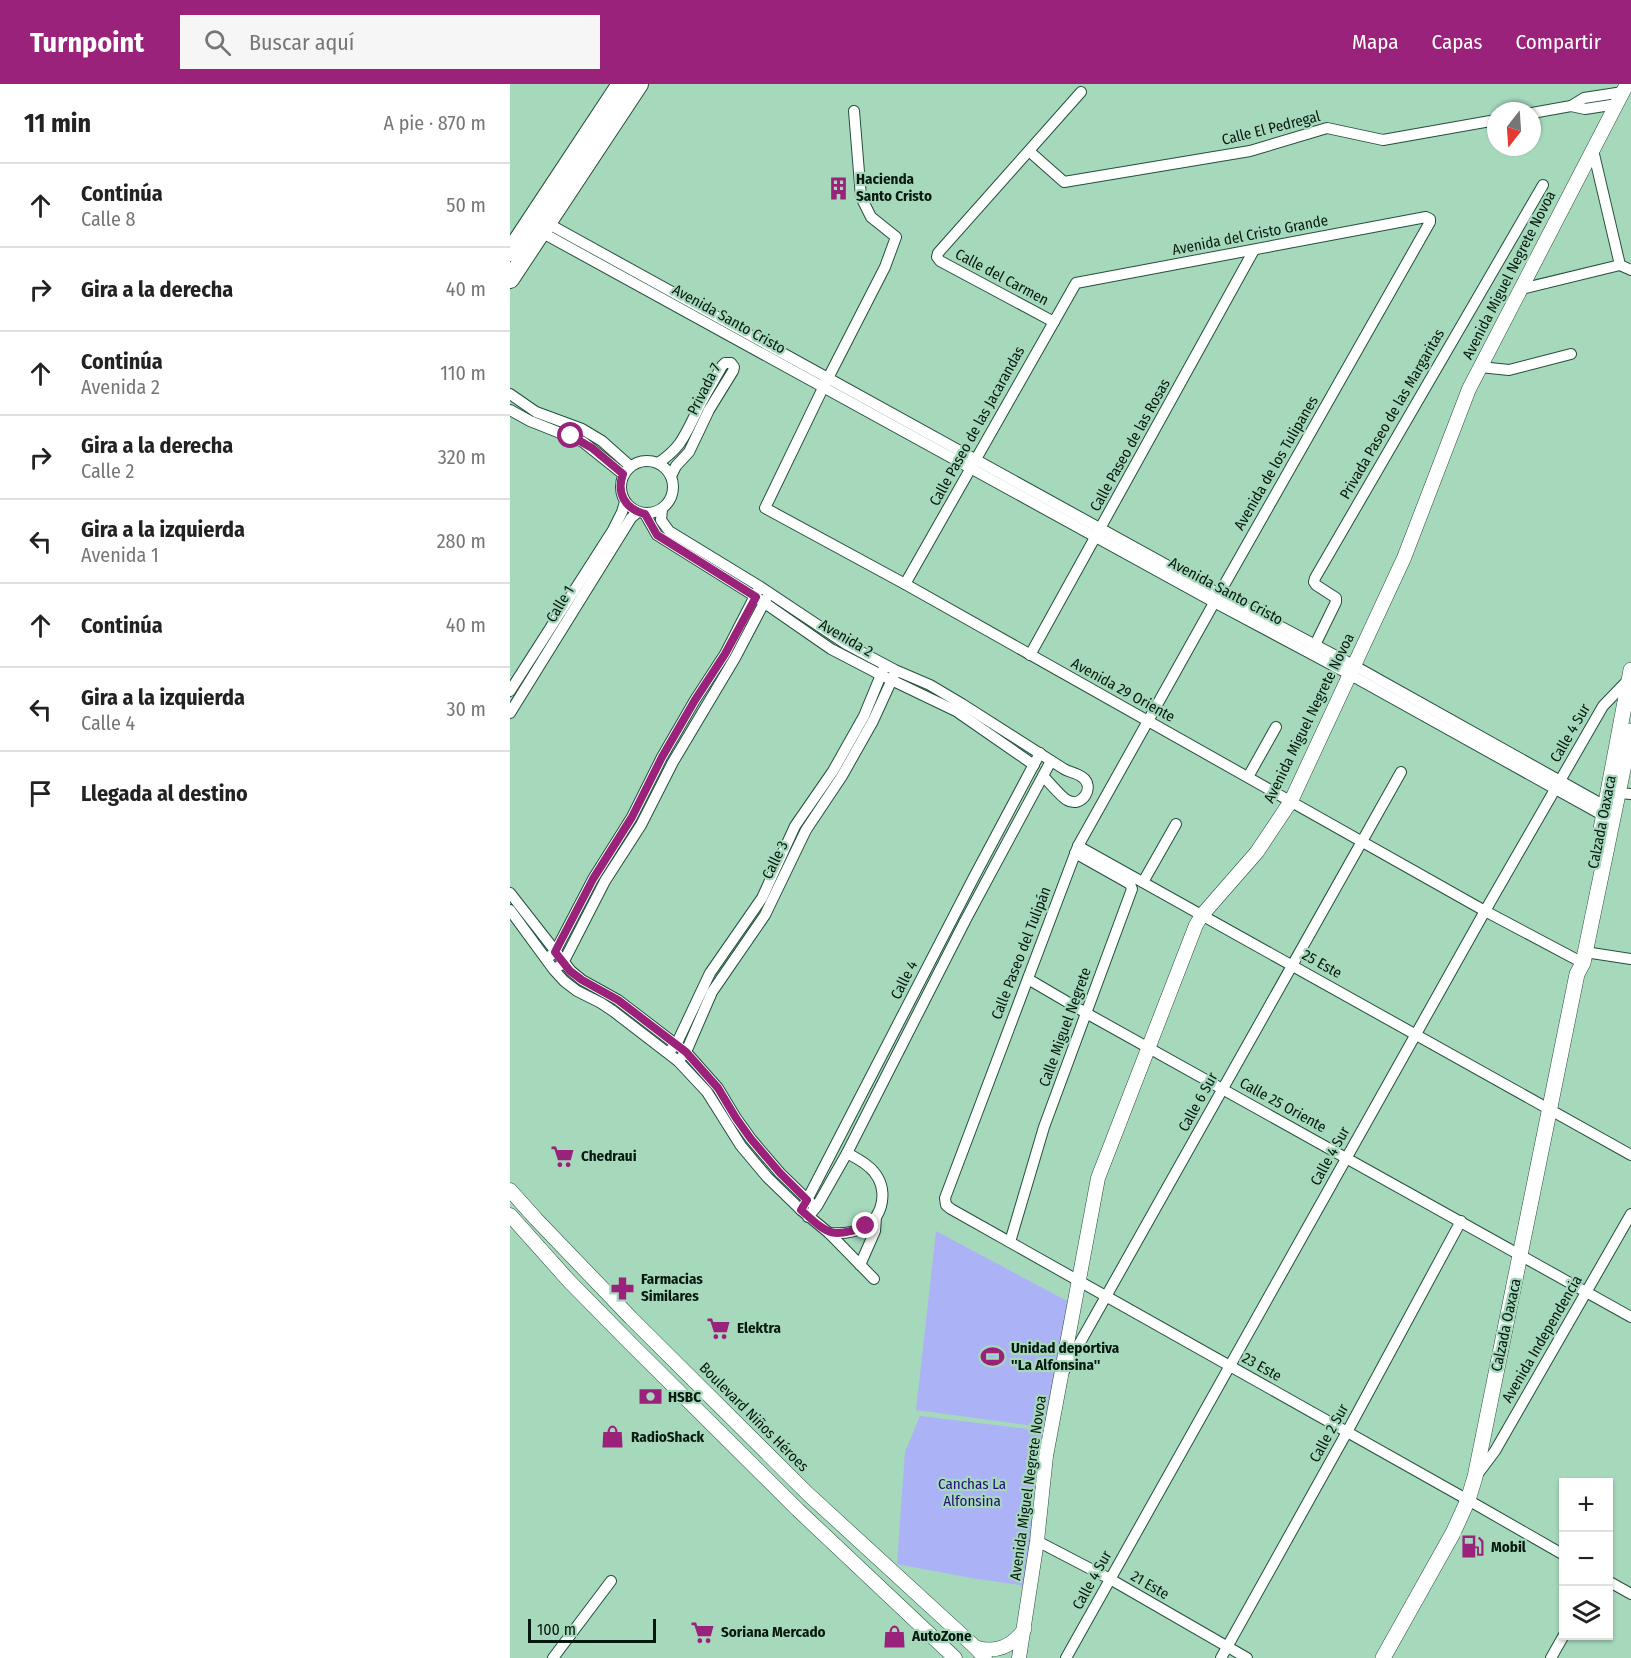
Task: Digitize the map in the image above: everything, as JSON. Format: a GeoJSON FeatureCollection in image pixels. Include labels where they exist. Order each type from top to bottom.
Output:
{"type":"FeatureCollection","features":[{"type":"Feature","properties":{"kind":"highway"},"geometry":{"type":"LineString","coordinates":[[510,252],[621,84]]}},
{"type":"Feature","properties":{"kind":"highway"},"geometry":{"type":"LineString","coordinates":[[510,279],[639,84]]}},
{"type":"Feature","properties":{"kind":"main road","name":"Avenida Miguel Negrete Novoa"},"geometry":{"type":"LineString","coordinates":[[1019,1658],[1037,1541],[1046,1456],[1098,1178],[1148,1048],[1196,925],[1202,915],[1257,852],[1291,801],[1404,558],[1469,389],[1622,93]]}},
{"type":"Feature","properties":{"kind":"main road","name":"Calzada Oaxaca"},"geometry":{"type":"LineString","coordinates":[[1383,1658],[1453,1533],[1468,1500],[1475,1477],[1580,962],[1604,811],[1630,675]]}},
{"type":"Feature","properties":{"kind":"main road"},"geometry":{"type":"LineString","coordinates":[[1609,699],[1618,700],[1623,708]]}},
{"type":"Feature","properties":{"kind":"main road","name":"Calzada Oaxaca"},"geometry":{"type":"LineString","coordinates":[[1580,962],[1625,794],[1631,730]]}},
{"type":"Feature","properties":{"kind":"main road","name":"Boulevard Niños Héroes"},"geometry":{"type":"LineString","coordinates":[[510,1190],[623,1310],[800,1486],[980,1653]]}},
{"type":"Feature","properties":{"kind":"main road"},"geometry":{"type":"LineString","coordinates":[[510,1215],[577,1289],[773,1485],[954,1658]]}},
{"type":"Feature","properties":{"kind":"main road"},"geometry":{"type":"LineString","coordinates":[[980,1653],[1004,1647],[1024,1630]]}},
{"type":"Feature","properties":{"kind":"street"},"geometry":{"type":"LineString","coordinates":[[1029,151],[1082,92]]}},
{"type":"Feature","properties":{"kind":"street"},"geometry":{"type":"LineString","coordinates":[[1541,111],[1572,106],[1584,98],[1622,93]]}},
{"type":"Feature","properties":{"kind":"street"},"geometry":{"type":"LineString","coordinates":[[831,386],[885,267],[896,237],[871,217],[861,197],[854,111]]}},
{"type":"Feature","properties":{"kind":"street","name":"Calle El Pedregal"},"geometry":{"type":"LineString","coordinates":[[1029,151],[1064,182],[1250,151],[1327,129],[1383,140],[1487,122]]}},
{"type":"Feature","properties":{"kind":"street"},"geometry":{"type":"LineString","coordinates":[[1593,150],[1620,265]]}},
{"type":"Feature","properties":{"kind":"street","name":"Calle del Carmen"},"geometry":{"type":"LineString","coordinates":[[1029,151],[938,253],[937,257],[940,261],[1054,322]]}},
{"type":"Feature","properties":{"kind":"street","name":"Privada Paseo de las Margaritas"},"geometry":{"type":"LineString","coordinates":[[1313,649],[1336,602],[1336,598],[1316,585],[1315,578],[1542,185]]}},
{"type":"Feature","properties":{"kind":"street","name":"Avenida del Cristo Grande"},"geometry":{"type":"LineString","coordinates":[[1076,283],[1426,217],[1430,219]]}},
{"type":"Feature","properties":{"kind":"street","name":"Avenida de los Tulipanes"},"geometry":{"type":"LineString","coordinates":[[1149,722],[1430,219]]}},
{"type":"Feature","properties":{"kind":"street","name":"Avenida Santo Cristo"},"geometry":{"type":"LineString","coordinates":[[544,228],[1217,598],[1351,669],[1604,811]]}},
{"type":"Feature","properties":{"kind":"street","name":"Calle Paseo de las Rosas"},"geometry":{"type":"LineString","coordinates":[[1030,655],[1254,250]]}},
{"type":"Feature","properties":{"kind":"street"},"geometry":{"type":"LineString","coordinates":[[1521,289],[1620,265],[1631,270]]}},
{"type":"Feature","properties":{"kind":"street","name":"Calle Paseo de las Jacarandas"},"geometry":{"type":"LineString","coordinates":[[905,584],[1076,283]]}},
{"type":"Feature","properties":{"kind":"street"},"geometry":{"type":"LineString","coordinates":[[1480,367],[1509,370],[1571,354]]}},
{"type":"Feature","properties":{"kind":"street","name":"Privada 7"},"geometry":{"type":"LineString","coordinates":[[658,463],[670,455],[684,438],[722,366],[725,363],[731,363],[734,367],[733,371],[709,410],[689,452],[676,466],[671,476]]}},
{"type":"Feature","properties":{"kind":"street","name":"Avenida 29 Oriente"},"geometry":{"type":"LineString","coordinates":[[831,386],[765,508],[1580,962],[1631,959]]}},
{"type":"Feature","properties":{"kind":"street"},"geometry":{"type":"LineString","coordinates":[[510,394],[536,412],[582,429],[602,441],[627,470]]}},
{"type":"Feature","properties":{"kind":"street"},"geometry":{"type":"LineString","coordinates":[[510,410],[530,421],[583,442],[627,470]]}},
{"type":"Feature","properties":{"kind":"street"},"geometry":{"type":"LineString","coordinates":[[649,460],[658,463],[666,468],[671,476],[672,494],[669,502],[662,509],[654,513],[641,513],[625,502],[620,490],[620,481],[627,470],[640,461],[649,460]]}},
{"type":"Feature","properties":{"kind":"street","name":"Calle 1"},"geometry":{"type":"LineString","coordinates":[[510,691],[613,530],[625,502]]}},
{"type":"Feature","properties":{"kind":"street","name":"Avenida 2"},"geometry":{"type":"LineString","coordinates":[[662,509],[661,520],[669,531],[831,649],[888,672],[930,685],[1064,769],[1082,777],[1087,782],[1086,795],[1083,800],[1076,802],[1066,800],[1043,776]]}},
{"type":"Feature","properties":{"kind":"street","name":"Calle 1"},"geometry":{"type":"LineString","coordinates":[[510,713],[631,518],[641,513]]}},
{"type":"Feature","properties":{"kind":"street","name":"Avenida 2"},"geometry":{"type":"LineString","coordinates":[[641,513],[657,535],[760,596],[769,593],[888,672],[956,711],[1034,765]]}},
{"type":"Feature","properties":{"kind":"street"},"geometry":{"type":"LineString","coordinates":[[559,966],[605,881],[641,825],[667,759],[695,700],[760,596]]}},
{"type":"Feature","properties":{"kind":"street"},"geometry":{"type":"LineString","coordinates":[[527,664],[537,670]]}},
{"type":"Feature","properties":{"kind":"street","name":"Calle 3"},"geometry":{"type":"LineString","coordinates":[[682,1057],[712,992],[765,915],[788,854],[795,826],[833,771],[888,672]]}},
{"type":"Feature","properties":{"kind":"street","name":"Calle 4 Sur"},"geometry":{"type":"LineString","coordinates":[[1066,1658],[1485,911],[1603,706],[1630,675]]}},
{"type":"Feature","properties":{"kind":"street","name":"Calle Paseo del Tulipán"},"geometry":{"type":"LineString","coordinates":[[946,1205],[945,1198],[1077,850],[1149,722]]}},
{"type":"Feature","properties":{"kind":"street"},"geometry":{"type":"LineString","coordinates":[[1248,777],[1276,727]]}},
{"type":"Feature","properties":{"kind":"street"},"geometry":{"type":"LineString","coordinates":[[1034,765],[1040,753]]}},
{"type":"Feature","properties":{"kind":"street"},"geometry":{"type":"LineString","coordinates":[[550,956],[593,879],[667,759]]}},
{"type":"Feature","properties":{"kind":"street","name":"Calle 4"},"geometry":{"type":"LineString","coordinates":[[804,1213],[847,1153],[964,921],[1051,761]]}},
{"type":"Feature","properties":{"kind":"street","name":"Calle 4"},"geometry":{"type":"LineString","coordinates":[[812,1203],[903,1014],[1034,765]]}},
{"type":"Feature","properties":{"kind":"street","name":"Calle 6 Sur"},"geometry":{"type":"LineString","coordinates":[[1061,1377],[1401,772]]}},
{"type":"Feature","properties":{"kind":"street"},"geometry":{"type":"LineString","coordinates":[[1143,882],[1176,824]]}},
{"type":"Feature","properties":{"kind":"street","name":"25 Este"},"geometry":{"type":"LineString","coordinates":[[1077,850],[1143,882],[1631,1155]]}},
{"type":"Feature","properties":{"kind":"street","name":"Calle Miguel Negrete"},"geometry":{"type":"LineString","coordinates":[[1010,1242],[1044,1127],[1132,889],[1130,884],[1077,850]]}},
{"type":"Feature","properties":{"kind":"street","name":"Calle 3"},"geometry":{"type":"LineString","coordinates":[[672,1049],[710,974],[762,898],[788,854]]}},
{"type":"Feature","properties":{"kind":"street"},"geometry":{"type":"LineString","coordinates":[[510,892],[550,956]]}},
{"type":"Feature","properties":{"kind":"street"},"geometry":{"type":"LineString","coordinates":[[510,910],[559,966],[577,991],[607,1007],[672,1049],[718,1088],[751,1139],[780,1173],[812,1203]]}},
{"type":"Feature","properties":{"kind":"street","name":"Calle 25 Oriente"},"geometry":{"type":"LineString","coordinates":[[1028,979],[1631,1317]]}},
{"type":"Feature","properties":{"kind":"street"},"geometry":{"type":"LineString","coordinates":[[903,1014],[914,1020]]}},
{"type":"Feature","properties":{"kind":"street"},"geometry":{"type":"LineString","coordinates":[[682,1057],[741,1146],[767,1177],[828,1233],[873,1279]]}},
{"type":"Feature","properties":{"kind":"street"},"geometry":{"type":"LineString","coordinates":[[828,1233],[853,1232],[866,1226],[876,1217],[881,1208],[883,1198],[879,1178],[873,1170],[847,1153]]}},
{"type":"Feature","properties":{"kind":"street","name":"23 Este"},"geometry":{"type":"LineString","coordinates":[[946,1205],[1559,1553]]}},
{"type":"Feature","properties":{"kind":"street","name":"Avenida Independencia"},"geometry":{"type":"LineString","coordinates":[[1475,1477],[1495,1451],[1631,1214]]}},
{"type":"Feature","properties":{"kind":"street"},"geometry":{"type":"LineString","coordinates":[[860,1265],[875,1231],[876,1217]]}},
{"type":"Feature","properties":{"kind":"street","name":"Calle 2 Sur"},"geometry":{"type":"LineString","coordinates":[[1221,1658],[1461,1221]]}},
{"type":"Feature","properties":{"kind":"street","name":"21 Este"},"geometry":{"type":"LineString","coordinates":[[1037,1541],[1110,1579],[1247,1658]]}},
{"type":"Feature","properties":{"kind":"street"},"geometry":{"type":"LineString","coordinates":[[553,1658],[611,1581]]}},
{"type":"Feature","properties":{"kind":"street"},"geometry":{"type":"LineString","coordinates":[[1613,1584],[1631,1593]]}},
{"type":"Feature","properties":{"kind":"street"},"geometry":{"type":"LineString","coordinates":[[1551,1658],[1560,1640]]}},
{"type":"Feature","properties":{"kind":"green space","name":"Unidad deportiva ''La Alfonsina''"},"geometry":{"type":"Polygon","coordinates":[[[936,1231],[1071,1303],[1053,1425],[1027,1425],[916,1410],[936,1231]]]}},
{"type":"Feature","properties":{"kind":"green space","name":"Canchas La Alfonsina"},"geometry":{"type":"Polygon","coordinates":[[[920,1416],[1053,1432],[1027,1586],[897,1564],[905,1452],[920,1416]]]}},
{"type":"Feature","properties":{"kind":"place","name":"Hacienda Santo Cristo"},"geometry":{"type":"Point","coordinates":[838,188]}},
{"type":"Feature","properties":{"kind":"place","name":"Chedraui"},"geometry":{"type":"Point","coordinates":[563,1156]}},
{"type":"Feature","properties":{"kind":"place","name":"Farmacias Similares"},"geometry":{"type":"Point","coordinates":[623,1288]}},
{"type":"Feature","properties":{"kind":"place","name":"Elektra"},"geometry":{"type":"Point","coordinates":[719,1328]}},
{"type":"Feature","properties":{"kind":"place","name":"Unidad deportiva ''La Alfonsina''"},"geometry":{"type":"Point","coordinates":[993,1357]}},
{"type":"Feature","properties":{"kind":"place","name":"HSBC"},"geometry":{"type":"Point","coordinates":[650,1397]}},
{"type":"Feature","properties":{"kind":"place","name":"RadioShack"},"geometry":{"type":"Point","coordinates":[613,1437]}},
{"type":"Feature","properties":{"kind":"place","name":"Mobil"},"geometry":{"type":"Point","coordinates":[1473,1547]}},
{"type":"Feature","properties":{"kind":"place","name":"Soriana Mercado"},"geometry":{"type":"Point","coordinates":[703,1632]}},
{"type":"Feature","properties":{"kind":"place","name":"AutoZone"},"geometry":{"type":"Point","coordinates":[894,1636]}},
{"type":"Feature","properties":{"kind":"route"},"geometry":{"type":"LineString","coordinates":[[571,436],[592,448],[623,474],[620,490],[625,502],[628,506],[645,514],[657,535],[756,597],[725,654],[662,757],[632,817],[593,879],[555,952],[570,971],[618,1000],[686,1052],[718,1088],[751,1139],[807,1200],[801,1210],[828,1233],[853,1232],[866,1226]]}}]}
